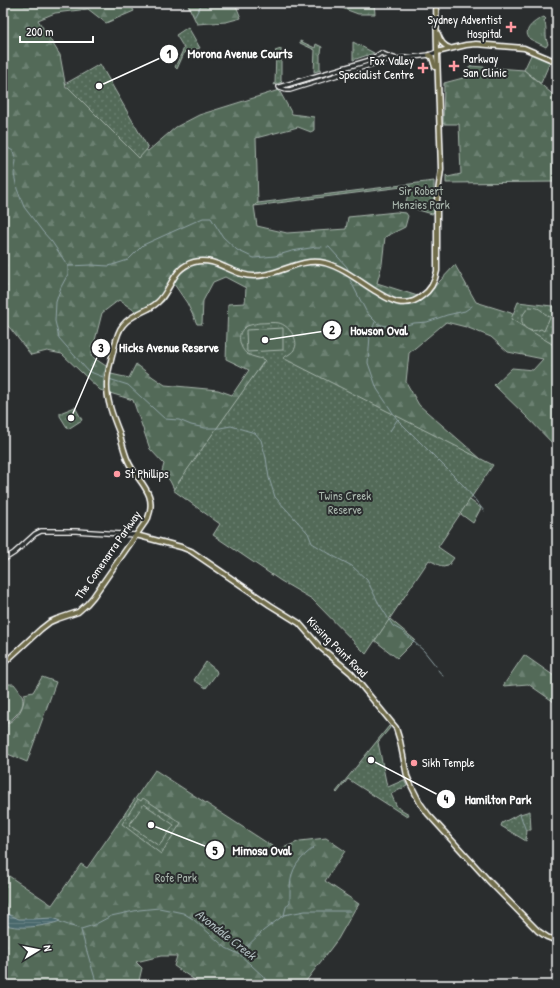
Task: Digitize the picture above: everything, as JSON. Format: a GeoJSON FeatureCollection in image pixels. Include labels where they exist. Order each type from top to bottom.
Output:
{"type":"FeatureCollection","features":[{"type":"Feature","properties":{"kind":"main road","name":"The Comenarra Parkway"},"geometry":{"type":"LineString","coordinates":[[3,664],[50,622],[78,612],[87,604],[148,518],[151,500],[147,490],[128,461],[109,403],[106,383],[117,337],[123,325],[132,316],[159,302],[180,270],[187,265],[198,261],[212,262],[240,273],[254,276],[307,262],[323,263],[339,269],[397,302],[415,301],[430,290],[436,278],[437,271],[437,200],[441,169],[436,3]]}},
{"type":"Feature","properties":{"kind":"main road"},"geometry":{"type":"LineString","coordinates":[[436,26],[445,47],[450,48]]}},
{"type":"Feature","properties":{"kind":"main road"},"geometry":{"type":"LineString","coordinates":[[437,52],[474,44],[524,48],[557,62]]}},
{"type":"Feature","properties":{"kind":"main road"},"geometry":{"type":"LineString","coordinates":[[429,55],[432,57],[438,80]]}},
{"type":"Feature","properties":{"kind":"main road","name":"Kissing Point Road"},"geometry":{"type":"LineString","coordinates":[[136,535],[191,551],[299,623],[320,647],[351,673],[396,728],[400,740],[407,776],[420,803],[428,814],[488,880],[538,931],[557,941]]}},
{"type":"Feature","properties":{"kind":"street"},"geometry":{"type":"LineString","coordinates":[[393,58],[381,53],[367,61],[278,87],[292,90],[393,58],[429,55],[437,52]]}},
{"type":"Feature","properties":{"kind":"street"},"geometry":{"type":"LineString","coordinates":[[287,85],[288,88],[292,90]]}},
{"type":"Feature","properties":{"kind":"street","name":"Kissing Point Road"},"geometry":{"type":"LineString","coordinates":[[3,560],[14,553],[35,534],[42,531],[76,530],[136,535]]}},
{"type":"Feature","properties":{"kind":"green space"},"geometry":{"type":"Polygon","coordinates":[[[3,3],[130,3],[134,11],[106,23],[88,9],[55,13],[38,20],[60,55],[66,88],[88,88],[125,139],[148,151],[176,127],[199,115],[279,90],[292,114],[314,117],[314,130],[311,132],[298,127],[256,138],[258,203],[254,206],[257,226],[287,233],[346,229],[348,217],[396,212],[406,213],[408,216],[405,227],[385,237],[382,264],[377,283],[424,298],[455,265],[476,302],[511,313],[557,348],[557,448],[494,385],[512,368],[533,370],[543,359],[508,352],[491,337],[466,327],[446,322],[409,353],[406,382],[419,405],[489,466],[467,498],[481,508],[473,523],[458,512],[384,614],[415,640],[397,658],[259,549],[175,491],[170,481],[162,471],[164,464],[150,449],[133,400],[100,390],[62,354],[47,351],[31,355],[10,328],[3,322],[3,309],[7,304],[3,300],[3,3]],[[225,277],[213,282],[203,301],[202,324],[197,324],[187,303],[174,284],[164,301],[151,311],[135,311],[119,300],[102,313],[91,356],[106,366],[111,374],[129,378],[136,364],[165,385],[218,390],[232,395],[249,370],[226,359],[228,304],[245,303],[246,288],[225,277]]]}},
{"type":"Feature","properties":{"kind":"green space"},"geometry":{"type":"Polygon","coordinates":[[[187,3],[235,3],[241,18],[226,22],[197,24],[187,3]]]}},
{"type":"Feature","properties":{"kind":"green space"},"geometry":{"type":"Polygon","coordinates":[[[314,3],[374,3],[375,14],[358,14],[342,8],[314,3]]]}},
{"type":"Feature","properties":{"kind":"green space"},"geometry":{"type":"Polygon","coordinates":[[[544,17],[546,19],[544,21],[548,44],[546,47],[530,39],[527,32],[537,20],[544,17]]]}},
{"type":"Feature","properties":{"kind":"green space"},"geometry":{"type":"Polygon","coordinates":[[[188,27],[200,48],[185,51],[177,69],[175,67],[184,48],[176,35],[188,27]]]}},
{"type":"Feature","properties":{"kind":"green space"},"geometry":{"type":"Polygon","coordinates":[[[300,41],[315,48],[316,44],[322,47],[320,54],[321,70],[314,72],[315,50],[300,43],[300,41]]]}},
{"type":"Feature","properties":{"kind":"green space"},"geometry":{"type":"Polygon","coordinates":[[[353,42],[374,53],[353,60],[353,42]]]}},
{"type":"Feature","properties":{"kind":"green space"},"geometry":{"type":"Polygon","coordinates":[[[281,49],[282,82],[274,85],[275,51],[281,49]]]}},
{"type":"Feature","properties":{"kind":"green space"},"geometry":{"type":"Polygon","coordinates":[[[532,53],[550,62],[541,83],[524,70],[532,53]]]}},
{"type":"Feature","properties":{"kind":"green space"},"geometry":{"type":"Polygon","coordinates":[[[100,64],[148,148],[139,158],[65,84],[100,64]]]}},
{"type":"Feature","properties":{"kind":"green space"},"geometry":{"type":"Polygon","coordinates":[[[470,66],[524,70],[557,98],[557,182],[446,183],[446,175],[448,177],[461,174],[459,124],[443,124],[444,83],[463,78],[470,66]]]}},
{"type":"Feature","properties":{"kind":"green space","name":"Sir Robert Menzies Park"},"geometry":{"type":"Polygon","coordinates":[[[434,181],[434,213],[432,214],[405,206],[410,186],[254,206],[258,203],[434,181]]]}},
{"type":"Feature","properties":{"kind":"green space"},"geometry":{"type":"Polygon","coordinates":[[[518,302],[552,306],[557,305],[557,325],[550,333],[557,336],[557,347],[511,319],[518,302]]]}},
{"type":"Feature","properties":{"kind":"green space"},"geometry":{"type":"Polygon","coordinates":[[[529,307],[539,309],[550,317],[544,331],[541,329],[533,331],[529,330],[522,323],[523,315],[529,307]]]}},
{"type":"Feature","properties":{"kind":"green space","name":"Twins Creek Reserve"},"geometry":{"type":"Polygon","coordinates":[[[259,323],[279,323],[286,326],[292,333],[296,344],[295,348],[291,353],[283,358],[493,465],[438,547],[454,558],[448,566],[443,567],[429,560],[366,654],[312,599],[281,581],[213,535],[220,524],[173,490],[265,360],[247,354],[242,349],[240,341],[240,334],[244,328],[249,325],[259,323]]]}},
{"type":"Feature","properties":{"kind":"green space"},"geometry":{"type":"Polygon","coordinates":[[[283,328],[283,350],[247,352],[246,330],[283,328]]]}},
{"type":"Feature","properties":{"kind":"green space"},"geometry":{"type":"Polygon","coordinates":[[[75,407],[82,420],[68,429],[60,416],[60,413],[75,407]]]}},
{"type":"Feature","properties":{"kind":"green space"},"geometry":{"type":"Polygon","coordinates":[[[524,655],[557,678],[557,704],[528,684],[503,686],[524,655]]]}},
{"type":"Feature","properties":{"kind":"green space"},"geometry":{"type":"Polygon","coordinates":[[[206,662],[216,670],[217,673],[206,688],[194,680],[206,662]]]}},
{"type":"Feature","properties":{"kind":"green space"},"geometry":{"type":"Polygon","coordinates":[[[42,677],[56,682],[27,762],[3,752],[3,726],[8,724],[16,717],[23,704],[24,694],[33,692],[42,677]]]}},
{"type":"Feature","properties":{"kind":"green space"},"geometry":{"type":"Polygon","coordinates":[[[6,684],[14,684],[22,696],[23,703],[16,715],[3,725],[3,686],[6,684]]]}},
{"type":"Feature","properties":{"kind":"green space"},"geometry":{"type":"Polygon","coordinates":[[[389,726],[390,728],[378,742],[388,787],[404,780],[407,786],[391,794],[397,807],[409,814],[407,817],[348,779],[337,793],[336,792],[389,726]]]}},
{"type":"Feature","properties":{"kind":"green space","name":"Rofe Park"},"geometry":{"type":"Polygon","coordinates":[[[155,770],[278,850],[300,841],[326,838],[345,851],[325,881],[359,904],[338,939],[303,985],[202,985],[174,966],[177,956],[161,956],[136,962],[142,968],[138,985],[3,985],[3,872],[52,905],[81,864],[87,868],[155,770]]]}},
{"type":"Feature","properties":{"kind":"green space"},"geometry":{"type":"Polygon","coordinates":[[[143,798],[181,823],[161,854],[122,824],[138,799],[141,801],[143,798]]]}},
{"type":"Feature","properties":{"kind":"green space"},"geometry":{"type":"Polygon","coordinates":[[[144,804],[174,825],[159,846],[129,825],[144,804]]]}},
{"type":"Feature","properties":{"kind":"green space"},"geometry":{"type":"Polygon","coordinates":[[[530,811],[531,830],[527,830],[526,841],[501,826],[502,823],[517,815],[530,811]]]}},
{"type":"Feature","properties":{"kind":"water"},"geometry":{"type":"Polygon","coordinates":[[[3,910],[5,913],[19,919],[53,918],[60,921],[47,925],[14,927],[3,923],[3,910]]]}},
{"type":"Feature","properties":{"kind":"waterway"},"geometry":{"type":"LineString","coordinates":[[195,16],[202,3]]}},
{"type":"Feature","properties":{"kind":"waterway"},"geometry":{"type":"LineString","coordinates":[[3,145],[13,151],[16,161],[14,174],[17,189],[24,207],[52,242],[68,266],[68,274],[61,287],[56,302],[55,321],[59,338],[88,371],[103,377]]}},
{"type":"Feature","properties":{"kind":"waterway"},"geometry":{"type":"LineString","coordinates":[[68,266],[109,266],[128,260],[143,245],[203,218],[211,218],[223,237],[237,250],[254,258],[275,256],[292,251],[322,247]]}},
{"type":"Feature","properties":{"kind":"waterway"},"geometry":{"type":"LineString","coordinates":[[327,247],[329,247],[347,267],[349,272]]}},
{"type":"Feature","properties":{"kind":"waterway"},"geometry":{"type":"LineString","coordinates":[[350,280],[367,313],[378,324],[395,328],[414,323],[427,322],[465,311],[472,306]]}},
{"type":"Feature","properties":{"kind":"waterway"},"geometry":{"type":"LineString","coordinates":[[375,322],[370,335],[368,363],[377,389],[397,419],[465,487],[484,511]]}},
{"type":"Feature","properties":{"kind":"waterway"},"geometry":{"type":"LineString","coordinates":[[109,379],[128,385],[165,419],[179,420],[191,425],[205,428],[231,426],[255,433],[261,440],[269,478],[275,497],[308,533],[312,543],[352,566],[367,580],[378,602],[393,626],[402,631],[424,651],[436,666]]}},
{"type":"Feature","properties":{"kind":"waterway"},"geometry":{"type":"LineString","coordinates":[[390,431],[397,420]]}},
{"type":"Feature","properties":{"kind":"waterway"},"geometry":{"type":"LineString","coordinates":[[438,670],[443,676]]}},
{"type":"Feature","properties":{"kind":"waterway"},"geometry":{"type":"LineString","coordinates":[[520,814],[526,831]]}},
{"type":"Feature","properties":{"kind":"waterway"},"geometry":{"type":"LineString","coordinates":[[239,954],[263,931],[284,915],[286,907],[290,902],[291,880],[296,865],[314,847]]}},
{"type":"Feature","properties":{"kind":"waterway","name":"Avondale Creek"},"geometry":{"type":"LineString","coordinates":[[60,922],[81,929],[94,925],[111,916],[139,910],[159,908],[183,913],[193,919],[226,948],[239,954],[263,976],[269,985]]}},
{"type":"Feature","properties":{"kind":"waterway"},"geometry":{"type":"LineString","coordinates":[[284,915],[305,911],[351,911]]}},
{"type":"Feature","properties":{"kind":"waterway"},"geometry":{"type":"LineString","coordinates":[[81,930],[97,985]]}},
{"type":"Feature","properties":{"kind":"place","name":"Sydney Adventist Hospital"},"geometry":{"type":"Point","coordinates":[511,27]}},
{"type":"Feature","properties":{"kind":"place","name":"Parkway San Clinic"},"geometry":{"type":"Point","coordinates":[454,66]}},
{"type":"Feature","properties":{"kind":"place","name":"Fox Valley Specialist Centre"},"geometry":{"type":"Point","coordinates":[423,68]}},
{"type":"Feature","properties":{"kind":"place","name":"Morona Avenue Courts"},"geometry":{"type":"Point","coordinates":[99,86]}},
{"type":"Feature","properties":{"kind":"place","name":"Howson Oval"},"geometry":{"type":"Point","coordinates":[265,340]}},
{"type":"Feature","properties":{"kind":"place","name":"Hicks Avenue Reserve"},"geometry":{"type":"Point","coordinates":[71,418]}},
{"type":"Feature","properties":{"kind":"place","name":"St Phillips"},"geometry":{"type":"Point","coordinates":[117,474]}},
{"type":"Feature","properties":{"kind":"place","name":"Hamilton Park"},"geometry":{"type":"Point","coordinates":[371,760]}},
{"type":"Feature","properties":{"kind":"place","name":"Sikh Temple"},"geometry":{"type":"Point","coordinates":[414,763]}},
{"type":"Feature","properties":{"kind":"place","name":"Mimosa Oval"},"geometry":{"type":"Point","coordinates":[151,825]}}]}
